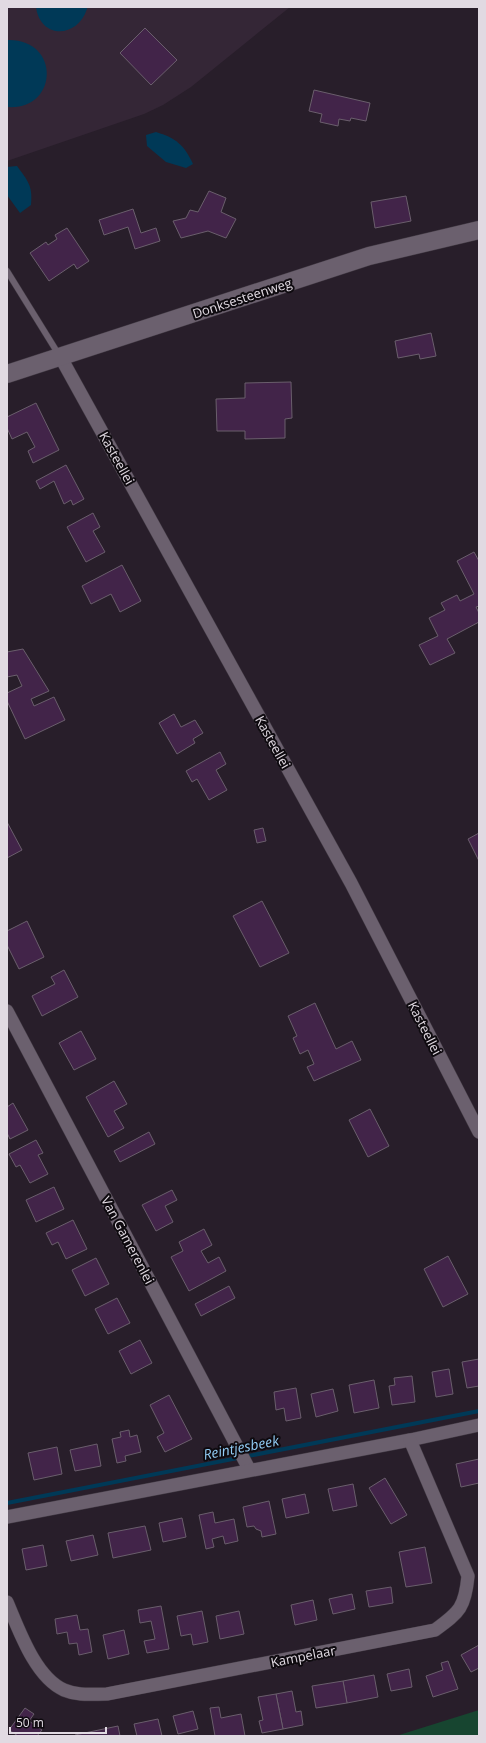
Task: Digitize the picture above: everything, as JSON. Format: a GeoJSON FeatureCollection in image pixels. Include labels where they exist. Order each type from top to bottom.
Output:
{"type":"FeatureCollection","features":[{"type":"Feature","properties":{"kind":"street","name":"Donksesteenweg"},"geometry":{"type":"LineString","coordinates":[[7,374],[369,256],[479,230]]}},
{"type":"Feature","properties":{"kind":"street","name":"Kasteellei"},"geometry":{"type":"LineString","coordinates":[[60,356],[351,884],[479,1132]]}},
{"type":"Feature","properties":{"kind":"street","name":"Van Gamerenlei"},"geometry":{"type":"LineString","coordinates":[[7,1011],[248,1470]]}},
{"type":"Feature","properties":{"kind":"street"},"geometry":{"type":"LineString","coordinates":[[7,1516],[410,1440],[479,1425]]}},
{"type":"Feature","properties":{"kind":"street","name":"Kampelaar"},"geometry":{"type":"LineString","coordinates":[[7,1602],[22,1638],[43,1673],[63,1689],[83,1695],[107,1694],[436,1630],[457,1614],[466,1594],[468,1576],[410,1440]]}},
{"type":"Feature","properties":{"kind":"lane"},"geometry":{"type":"LineString","coordinates":[[7,271],[60,356]]}},
{"type":"Feature","properties":{"kind":"shaded area"},"geometry":{"type":"Polygon","coordinates":[[[7,7],[290,7],[191,87],[163,105],[144,114],[7,161],[7,7]]]}},
{"type":"Feature","properties":{"kind":"green space"},"geometry":{"type":"Polygon","coordinates":[[[479,1710],[479,1736],[396,1736],[479,1710]]]}},
{"type":"Feature","properties":{"kind":"water"},"geometry":{"type":"Polygon","coordinates":[[[36,7],[87,7],[87,9],[82,19],[75,26],[68,30],[59,31],[51,30],[44,25],[39,18],[36,7]]]}},
{"type":"Feature","properties":{"kind":"water"},"geometry":{"type":"Polygon","coordinates":[[[7,40],[25,42],[37,50],[44,61],[47,74],[44,87],[37,98],[24,105],[7,107],[7,40]]]}},
{"type":"Feature","properties":{"kind":"water"},"geometry":{"type":"Polygon","coordinates":[[[156,132],[179,143],[193,164],[186,168],[166,162],[147,146],[146,135],[156,132]]]}},
{"type":"Feature","properties":{"kind":"water"},"geometry":{"type":"Polygon","coordinates":[[[17,166],[27,180],[31,193],[31,205],[20,213],[7,195],[7,167],[17,166]]]}},
{"type":"Feature","properties":{"kind":"building"},"geometry":{"type":"Polygon","coordinates":[[[145,28],[177,60],[151,85],[120,53],[145,28]]]}},
{"type":"Feature","properties":{"kind":"building"},"geometry":{"type":"Polygon","coordinates":[[[314,90],[370,103],[366,121],[351,118],[350,121],[339,119],[338,126],[320,122],[322,114],[309,111],[314,90]]]}},
{"type":"Feature","properties":{"kind":"building"},"geometry":{"type":"Polygon","coordinates":[[[209,191],[226,198],[221,212],[236,219],[226,238],[208,231],[181,238],[173,221],[186,218],[190,210],[198,212],[209,191]]]}},
{"type":"Feature","properties":{"kind":"building"},"geometry":{"type":"Polygon","coordinates":[[[406,196],[411,221],[375,228],[371,202],[406,196]]]}},
{"type":"Feature","properties":{"kind":"building"},"geometry":{"type":"Polygon","coordinates":[[[133,209],[141,233],[156,228],[160,241],[135,249],[128,227],[104,235],[99,220],[133,209]]]}},
{"type":"Feature","properties":{"kind":"building"},"geometry":{"type":"Polygon","coordinates":[[[67,228],[89,261],[77,269],[74,264],[49,281],[30,253],[46,242],[48,245],[57,239],[55,235],[67,228]]]}},
{"type":"Feature","properties":{"kind":"building"},"geometry":{"type":"Polygon","coordinates":[[[431,333],[436,356],[420,359],[419,354],[398,358],[395,341],[431,333]]]}},
{"type":"Feature","properties":{"kind":"building"},"geometry":{"type":"Polygon","coordinates":[[[291,382],[292,418],[285,419],[285,438],[245,439],[245,431],[217,431],[216,399],[245,398],[245,383],[291,382]]]}},
{"type":"Feature","properties":{"kind":"building"},"geometry":{"type":"Polygon","coordinates":[[[36,403],[59,450],[33,463],[28,451],[35,447],[27,432],[12,439],[7,428],[7,417],[36,403]]]}},
{"type":"Feature","properties":{"kind":"building"},"geometry":{"type":"Polygon","coordinates":[[[66,465],[84,499],[73,505],[71,500],[64,504],[54,481],[40,489],[36,481],[66,465]]]}},
{"type":"Feature","properties":{"kind":"building"},"geometry":{"type":"Polygon","coordinates":[[[93,513],[100,527],[93,531],[105,552],[86,562],[67,527],[93,513]]]}},
{"type":"Feature","properties":{"kind":"building"},"geometry":{"type":"Polygon","coordinates":[[[474,552],[479,561],[479,606],[476,607],[479,613],[479,622],[447,639],[455,653],[430,665],[419,645],[438,636],[429,618],[445,610],[441,603],[457,595],[460,601],[474,594],[457,561],[474,552]]]}},
{"type":"Feature","properties":{"kind":"building"},"geometry":{"type":"Polygon","coordinates":[[[122,565],[141,601],[120,612],[111,594],[91,604],[82,586],[122,565]]]}},
{"type":"Feature","properties":{"kind":"building"},"geometry":{"type":"Polygon","coordinates":[[[23,649],[49,691],[31,699],[34,706],[54,697],[65,720],[25,739],[7,701],[7,693],[22,686],[17,675],[7,677],[7,652],[23,649]]]}},
{"type":"Feature","properties":{"kind":"building"},"geometry":{"type":"Polygon","coordinates":[[[174,714],[181,727],[195,720],[203,733],[193,739],[195,743],[177,754],[159,723],[174,714]]]}},
{"type":"Feature","properties":{"kind":"building"},"geometry":{"type":"Polygon","coordinates":[[[220,752],[226,764],[216,770],[227,790],[209,800],[197,779],[192,782],[186,771],[220,752]]]}},
{"type":"Feature","properties":{"kind":"building"},"geometry":{"type":"Polygon","coordinates":[[[7,822],[22,850],[7,858],[7,822]]]}},
{"type":"Feature","properties":{"kind":"building"},"geometry":{"type":"Polygon","coordinates":[[[263,828],[266,841],[257,843],[254,830],[263,828]]]}},
{"type":"Feature","properties":{"kind":"building"},"geometry":{"type":"Polygon","coordinates":[[[479,833],[479,861],[468,839],[479,833]]]}},
{"type":"Feature","properties":{"kind":"building"},"geometry":{"type":"Polygon","coordinates":[[[262,901],[289,953],[260,967],[233,916],[262,901]]]}},
{"type":"Feature","properties":{"kind":"building"},"geometry":{"type":"Polygon","coordinates":[[[27,921],[44,957],[19,969],[7,945],[7,931],[27,921]]]}},
{"type":"Feature","properties":{"kind":"building"},"geometry":{"type":"Polygon","coordinates":[[[64,970],[78,997],[42,1016],[32,996],[55,984],[51,977],[64,970]]]}},
{"type":"Feature","properties":{"kind":"building"},"geometry":{"type":"Polygon","coordinates":[[[315,1003],[336,1049],[352,1041],[361,1060],[314,1081],[307,1067],[314,1064],[308,1050],[300,1054],[293,1038],[297,1036],[288,1016],[315,1003]]]}},
{"type":"Feature","properties":{"kind":"building"},"geometry":{"type":"Polygon","coordinates":[[[81,1031],[96,1059],[74,1070],[59,1043],[81,1031]]]}},
{"type":"Feature","properties":{"kind":"building"},"geometry":{"type":"Polygon","coordinates":[[[114,1081],[127,1104],[114,1111],[124,1128],[108,1137],[86,1097],[114,1081]]]}},
{"type":"Feature","properties":{"kind":"building"},"geometry":{"type":"Polygon","coordinates":[[[13,1103],[28,1130],[10,1139],[7,1133],[7,1107],[13,1103]]]}},
{"type":"Feature","properties":{"kind":"building"},"geometry":{"type":"Polygon","coordinates":[[[370,1109],[389,1146],[368,1157],[349,1120],[370,1109]]]}},
{"type":"Feature","properties":{"kind":"building"},"geometry":{"type":"Polygon","coordinates":[[[149,1132],[155,1144],[120,1162],[114,1151],[149,1132]]]}},
{"type":"Feature","properties":{"kind":"building"},"geometry":{"type":"Polygon","coordinates":[[[36,1140],[43,1153],[38,1155],[48,1174],[30,1183],[20,1165],[16,1167],[9,1154],[36,1140]]]}},
{"type":"Feature","properties":{"kind":"building"},"geometry":{"type":"Polygon","coordinates":[[[54,1187],[64,1209],[36,1222],[26,1200],[54,1187]]]}},
{"type":"Feature","properties":{"kind":"building"},"geometry":{"type":"Polygon","coordinates":[[[172,1190],[177,1200],[165,1206],[173,1222],[156,1231],[142,1205],[172,1190]]]}},
{"type":"Feature","properties":{"kind":"building"},"geometry":{"type":"Polygon","coordinates":[[[73,1220],[87,1249],[66,1259],[58,1242],[52,1245],[46,1233],[73,1220]]]}},
{"type":"Feature","properties":{"kind":"building"},"geometry":{"type":"Polygon","coordinates":[[[204,1229],[212,1245],[201,1251],[208,1263],[219,1257],[226,1271],[189,1291],[171,1257],[183,1251],[179,1242],[204,1229]]]}},
{"type":"Feature","properties":{"kind":"building"},"geometry":{"type":"Polygon","coordinates":[[[448,1256],[468,1294],[443,1307],[424,1269],[448,1256]]]}},
{"type":"Feature","properties":{"kind":"building"},"geometry":{"type":"Polygon","coordinates":[[[96,1258],[109,1284],[85,1296],[72,1270],[96,1258]]]}},
{"type":"Feature","properties":{"kind":"building"},"geometry":{"type":"Polygon","coordinates":[[[229,1286],[235,1298],[201,1316],[195,1304],[229,1286]]]}},
{"type":"Feature","properties":{"kind":"building"},"geometry":{"type":"Polygon","coordinates":[[[117,1298],[130,1323],[108,1334],[95,1309],[117,1298]]]}},
{"type":"Feature","properties":{"kind":"building"},"geometry":{"type":"Polygon","coordinates":[[[140,1340],[152,1363],[131,1374],[119,1351],[140,1340]]]}},
{"type":"Feature","properties":{"kind":"building"},"geometry":{"type":"Polygon","coordinates":[[[479,1359],[479,1386],[467,1388],[462,1362],[479,1359]]]}},
{"type":"Feature","properties":{"kind":"building"},"geometry":{"type":"Polygon","coordinates":[[[449,1369],[453,1394],[436,1397],[432,1372],[449,1369]]]}},
{"type":"Feature","properties":{"kind":"building"},"geometry":{"type":"Polygon","coordinates":[[[412,1376],[415,1402],[392,1405],[389,1386],[395,1385],[394,1378],[412,1376]]]}},
{"type":"Feature","properties":{"kind":"building"},"geometry":{"type":"Polygon","coordinates":[[[374,1380],[379,1408],[354,1413],[349,1385],[374,1380]]]}},
{"type":"Feature","properties":{"kind":"building"},"geometry":{"type":"Polygon","coordinates":[[[296,1388],[301,1418],[286,1421],[284,1408],[276,1410],[274,1392],[296,1388]]]}},
{"type":"Feature","properties":{"kind":"building"},"geometry":{"type":"Polygon","coordinates":[[[333,1389],[338,1411],[316,1417],[311,1394],[333,1389]]]}},
{"type":"Feature","properties":{"kind":"building"},"geometry":{"type":"Polygon","coordinates":[[[169,1395],[192,1439],[165,1452],[157,1437],[164,1433],[150,1405],[169,1395]]]}},
{"type":"Feature","properties":{"kind":"building"},"geometry":{"type":"Polygon","coordinates":[[[129,1430],[130,1437],[137,1435],[141,1452],[125,1456],[126,1461],[117,1463],[112,1439],[121,1437],[120,1432],[129,1430]]]}},
{"type":"Feature","properties":{"kind":"building"},"geometry":{"type":"Polygon","coordinates":[[[97,1444],[101,1466],[75,1471],[70,1450],[97,1444]]]}},
{"type":"Feature","properties":{"kind":"building"},"geometry":{"type":"Polygon","coordinates":[[[57,1447],[62,1474],[34,1480],[28,1453],[57,1447]]]}},
{"type":"Feature","properties":{"kind":"building"},"geometry":{"type":"Polygon","coordinates":[[[479,1459],[479,1483],[461,1487],[456,1464],[479,1459]]]}},
{"type":"Feature","properties":{"kind":"building"},"geometry":{"type":"Polygon","coordinates":[[[385,1478],[407,1515],[391,1524],[369,1488],[385,1478]]]}},
{"type":"Feature","properties":{"kind":"building"},"geometry":{"type":"Polygon","coordinates":[[[353,1484],[357,1506],[333,1511],[328,1489],[353,1484]]]}},
{"type":"Feature","properties":{"kind":"building"},"geometry":{"type":"Polygon","coordinates":[[[305,1494],[309,1513],[286,1518],[282,1499],[305,1494]]]}},
{"type":"Feature","properties":{"kind":"building"},"geometry":{"type":"Polygon","coordinates":[[[269,1501],[276,1534],[262,1537],[261,1531],[256,1529],[254,1526],[247,1527],[243,1507],[269,1501]]]}},
{"type":"Feature","properties":{"kind":"building"},"geometry":{"type":"Polygon","coordinates":[[[213,1512],[215,1523],[234,1519],[238,1541],[225,1544],[223,1536],[212,1539],[214,1547],[206,1549],[199,1515],[213,1512]]]}},
{"type":"Feature","properties":{"kind":"building"},"geometry":{"type":"Polygon","coordinates":[[[182,1518],[186,1537],[163,1542],[159,1523],[182,1518]]]}},
{"type":"Feature","properties":{"kind":"building"},"geometry":{"type":"Polygon","coordinates":[[[145,1526],[151,1550],[113,1558],[108,1533],[145,1526]]]}},
{"type":"Feature","properties":{"kind":"building"},"geometry":{"type":"Polygon","coordinates":[[[93,1535],[98,1555],[71,1561],[66,1541],[93,1535]]]}},
{"type":"Feature","properties":{"kind":"building"},"geometry":{"type":"Polygon","coordinates":[[[43,1545],[47,1566],[26,1570],[22,1549],[43,1545]]]}},
{"type":"Feature","properties":{"kind":"building"},"geometry":{"type":"Polygon","coordinates":[[[425,1547],[432,1583],[406,1587],[399,1552],[425,1547]]]}},
{"type":"Feature","properties":{"kind":"building"},"geometry":{"type":"Polygon","coordinates":[[[391,1587],[393,1603],[369,1607],[366,1591],[391,1587]]]}},
{"type":"Feature","properties":{"kind":"building"},"geometry":{"type":"Polygon","coordinates":[[[352,1594],[355,1609],[333,1614],[329,1599],[352,1594]]]}},
{"type":"Feature","properties":{"kind":"building"},"geometry":{"type":"Polygon","coordinates":[[[313,1600],[317,1620],[295,1625],[291,1605],[313,1600]]]}},
{"type":"Feature","properties":{"kind":"building"},"geometry":{"type":"Polygon","coordinates":[[[161,1606],[169,1649],[147,1653],[144,1641],[155,1639],[151,1621],[140,1623],[138,1610],[161,1606]]]}},
{"type":"Feature","properties":{"kind":"building"},"geometry":{"type":"Polygon","coordinates":[[[202,1611],[208,1642],[193,1645],[191,1634],[181,1636],[177,1616],[202,1611]]]}},
{"type":"Feature","properties":{"kind":"building"},"geometry":{"type":"Polygon","coordinates":[[[239,1611],[244,1634],[220,1639],[216,1616],[239,1611]]]}},
{"type":"Feature","properties":{"kind":"building"},"geometry":{"type":"Polygon","coordinates":[[[77,1615],[80,1630],[88,1629],[92,1652],[79,1655],[77,1643],[69,1644],[67,1632],[57,1634],[55,1619],[77,1615]]]}},
{"type":"Feature","properties":{"kind":"building"},"geometry":{"type":"Polygon","coordinates":[[[124,1630],[129,1654],[108,1659],[103,1635],[124,1630]]]}},
{"type":"Feature","properties":{"kind":"building"},"geometry":{"type":"Polygon","coordinates":[[[479,1645],[479,1668],[471,1672],[461,1655],[479,1645]]]}},
{"type":"Feature","properties":{"kind":"building"},"geometry":{"type":"Polygon","coordinates":[[[448,1661],[458,1689],[433,1697],[426,1676],[443,1670],[441,1663],[448,1661]]]}},
{"type":"Feature","properties":{"kind":"building"},"geometry":{"type":"Polygon","coordinates":[[[409,1669],[412,1687],[391,1691],[387,1674],[409,1669]]]}},
{"type":"Feature","properties":{"kind":"building"},"geometry":{"type":"Polygon","coordinates":[[[374,1675],[378,1697],[347,1703],[343,1681],[374,1675]]]}},
{"type":"Feature","properties":{"kind":"building"},"geometry":{"type":"Polygon","coordinates":[[[343,1681],[347,1703],[316,1708],[312,1686],[343,1681]]]}},
{"type":"Feature","properties":{"kind":"building"},"geometry":{"type":"Polygon","coordinates":[[[292,1691],[296,1712],[301,1711],[303,1725],[283,1729],[276,1694],[292,1691]]]}},
{"type":"Feature","properties":{"kind":"building"},"geometry":{"type":"Polygon","coordinates":[[[276,1694],[283,1729],[262,1733],[259,1721],[263,1720],[258,1697],[276,1694]]]}},
{"type":"Feature","properties":{"kind":"building"},"geometry":{"type":"Polygon","coordinates":[[[219,1707],[221,1718],[241,1714],[245,1736],[215,1736],[210,1708],[219,1707]]]}},
{"type":"Feature","properties":{"kind":"building"},"geometry":{"type":"Polygon","coordinates":[[[25,1708],[34,1714],[29,1721],[42,1730],[37,1736],[18,1736],[9,1730],[25,1708]]]}},
{"type":"Feature","properties":{"kind":"building"},"geometry":{"type":"Polygon","coordinates":[[[193,1711],[198,1729],[178,1734],[173,1716],[193,1711]]]}},
{"type":"Feature","properties":{"kind":"building"},"geometry":{"type":"Polygon","coordinates":[[[158,1719],[162,1736],[137,1736],[134,1724],[158,1719]]]}},
{"type":"Feature","properties":{"kind":"building"},"geometry":{"type":"Polygon","coordinates":[[[118,1726],[120,1736],[75,1736],[75,1735],[118,1726]]]}},
{"type":"Feature","properties":{"kind":"waterway","name":"Reintjesbeek"},"geometry":{"type":"LineString","coordinates":[[7,1503],[479,1411]]}}]}
